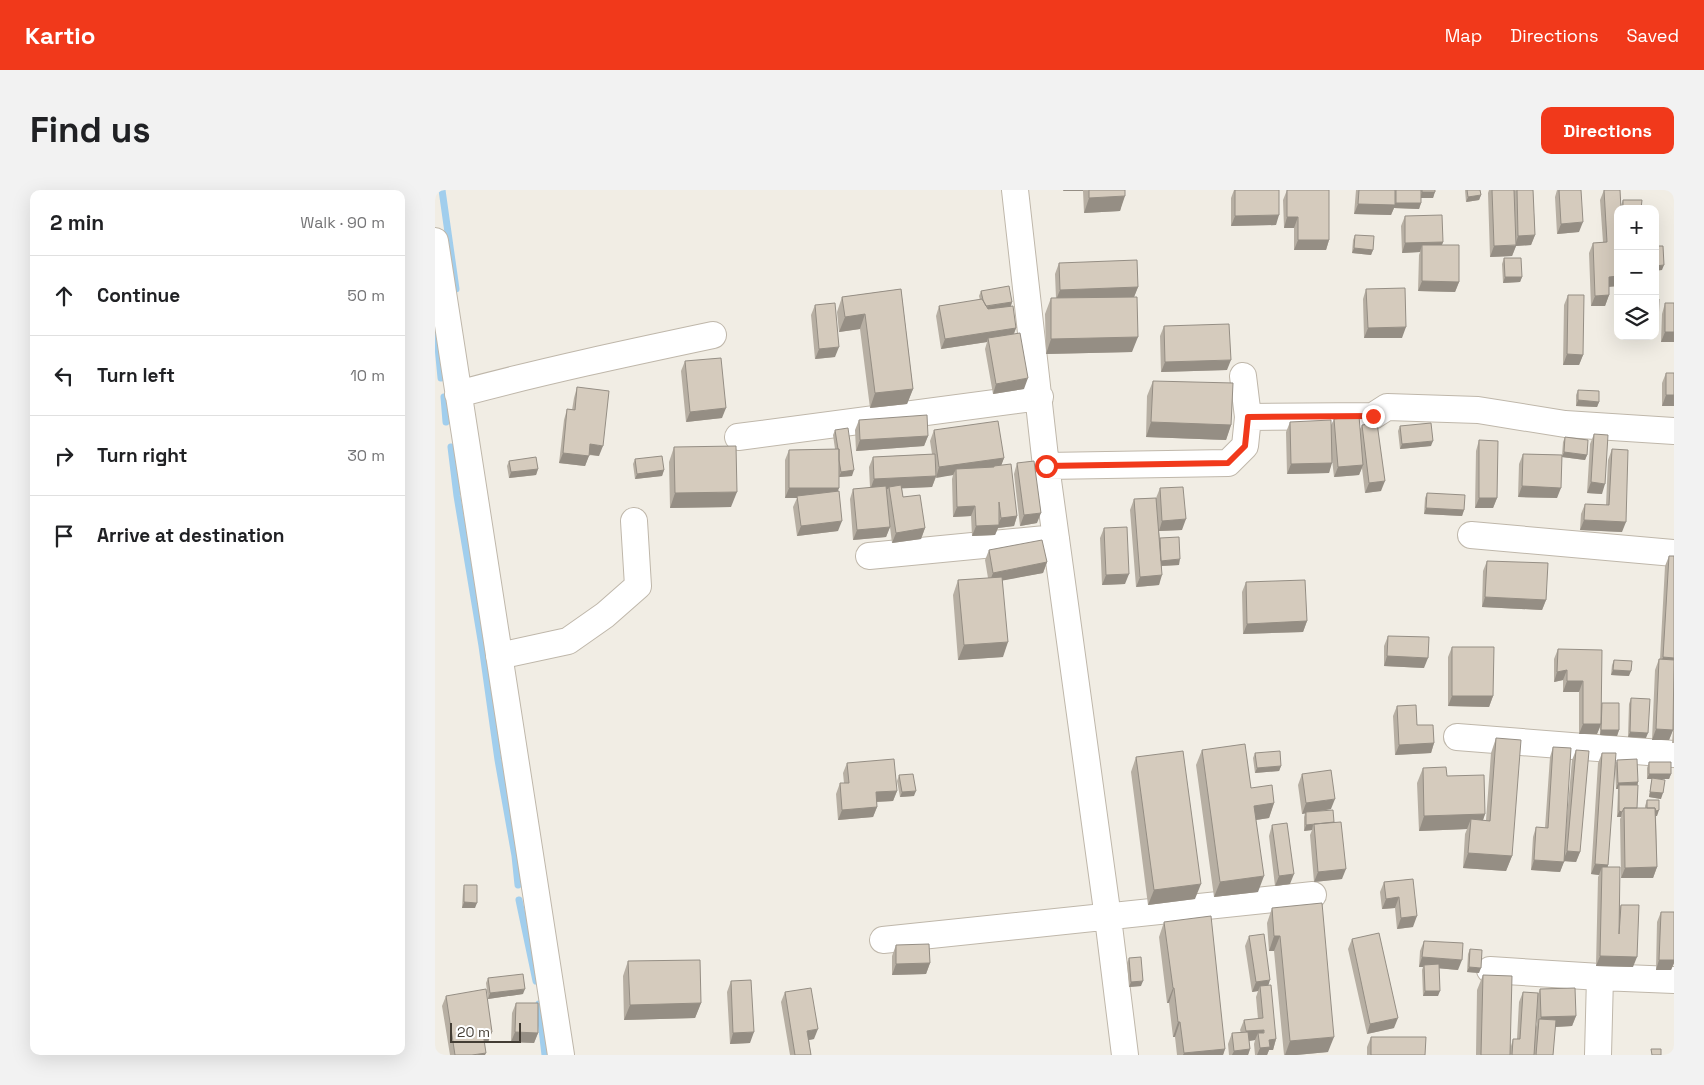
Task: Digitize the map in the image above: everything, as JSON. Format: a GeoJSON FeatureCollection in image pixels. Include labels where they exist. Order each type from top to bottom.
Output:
{"type":"FeatureCollection","features":[{"type":"Feature","properties":{"kind":"street"},"geometry":{"type":"LineString","coordinates":[[1015,190],[1055,538],[1109,918],[1125,1055]]}},
{"type":"Feature","properties":{"kind":"street"},"geometry":{"type":"LineString","coordinates":[[435,241],[561,1055]]}},
{"type":"Feature","properties":{"kind":"street"},"geometry":{"type":"LineString","coordinates":[[458,394],[571,366],[713,335]]}},
{"type":"Feature","properties":{"kind":"street"},"geometry":{"type":"LineString","coordinates":[[1046,466],[1228,463],[1245,446],[1248,417],[1243,376]]}},
{"type":"Feature","properties":{"kind":"street"},"geometry":{"type":"LineString","coordinates":[[738,436],[1040,397]]}},
{"type":"Feature","properties":{"kind":"street"},"geometry":{"type":"LineString","coordinates":[[1248,417],[1373,416],[1387,407],[1479,410],[1565,424],[1674,431]]}},
{"type":"Feature","properties":{"kind":"street"},"geometry":{"type":"LineString","coordinates":[[499,656],[568,641],[605,615],[638,586],[634,521]]}},
{"type":"Feature","properties":{"kind":"street"},"geometry":{"type":"LineString","coordinates":[[1471,535],[1674,553]]}},
{"type":"Feature","properties":{"kind":"street"},"geometry":{"type":"LineString","coordinates":[[869,556],[1055,538]]}},
{"type":"Feature","properties":{"kind":"street"},"geometry":{"type":"LineString","coordinates":[[1457,737],[1674,754]]}},
{"type":"Feature","properties":{"kind":"street"},"geometry":{"type":"LineString","coordinates":[[883,940],[1313,896]]}},
{"type":"Feature","properties":{"kind":"street"},"geometry":{"type":"LineString","coordinates":[[1490,970],[1674,980]]}},
{"type":"Feature","properties":{"kind":"street"},"geometry":{"type":"LineString","coordinates":[[1597,1055],[1600,977]]}},
{"type":"Feature","properties":{"kind":"building"},"geometry":{"type":"Polygon","coordinates":[[[1089,190],[1125,190],[1125,196],[1089,198],[1089,190]]]}},
{"type":"Feature","properties":{"kind":"building"},"geometry":{"type":"Polygon","coordinates":[[[1235,190],[1279,190],[1279,215],[1235,216],[1235,190]]]}},
{"type":"Feature","properties":{"kind":"building"},"geometry":{"type":"Polygon","coordinates":[[[1287,190],[1329,190],[1329,240],[1298,240],[1298,217],[1287,217],[1287,190]]]}},
{"type":"Feature","properties":{"kind":"building"},"geometry":{"type":"Polygon","coordinates":[[[1359,190],[1395,190],[1395,205],[1358,204],[1359,190]]]}},
{"type":"Feature","properties":{"kind":"building"},"geometry":{"type":"Polygon","coordinates":[[[1396,190],[1421,190],[1421,203],[1396,203],[1396,190]]]}},
{"type":"Feature","properties":{"kind":"building"},"geometry":{"type":"Polygon","coordinates":[[[1422,190],[1435,190],[1435,192],[1422,192],[1422,190]]]}},
{"type":"Feature","properties":{"kind":"building"},"geometry":{"type":"Polygon","coordinates":[[[1467,190],[1480,190],[1481,195],[1468,197],[1467,190]]]}},
{"type":"Feature","properties":{"kind":"building"},"geometry":{"type":"Polygon","coordinates":[[[1492,190],[1514,190],[1516,245],[1494,246],[1492,190]]]}},
{"type":"Feature","properties":{"kind":"building"},"geometry":{"type":"Polygon","coordinates":[[[1517,190],[1533,190],[1535,235],[1518,236],[1517,190]]]}},
{"type":"Feature","properties":{"kind":"building"},"geometry":{"type":"Polygon","coordinates":[[[1559,190],[1581,190],[1583,222],[1561,224],[1559,190]]]}},
{"type":"Feature","properties":{"kind":"building"},"geometry":{"type":"Polygon","coordinates":[[[1604,190],[1620,190],[1621,205],[1614,205],[1614,276],[1609,277],[1609,295],[1595,296],[1593,243],[1607,242],[1604,190]]]}},
{"type":"Feature","properties":{"kind":"building"},"geometry":{"type":"Polygon","coordinates":[[[1623,200],[1642,200],[1641,205],[1623,205],[1623,200]]]}},
{"type":"Feature","properties":{"kind":"building"},"geometry":{"type":"Polygon","coordinates":[[[1442,215],[1443,242],[1405,243],[1405,216],[1442,215]]]}},
{"type":"Feature","properties":{"kind":"building"},"geometry":{"type":"Polygon","coordinates":[[[1355,235],[1374,236],[1373,250],[1354,248],[1355,235]]]}},
{"type":"Feature","properties":{"kind":"building"},"geometry":{"type":"Polygon","coordinates":[[[1422,245],[1459,245],[1459,282],[1422,281],[1422,245]]]}},
{"type":"Feature","properties":{"kind":"building"},"geometry":{"type":"Polygon","coordinates":[[[1659,246],[1663,246],[1664,265],[1659,266],[1659,246]]]}},
{"type":"Feature","properties":{"kind":"building"},"geometry":{"type":"Polygon","coordinates":[[[1504,258],[1521,258],[1522,277],[1505,277],[1504,258]]]}},
{"type":"Feature","properties":{"kind":"building"},"geometry":{"type":"Polygon","coordinates":[[[1137,260],[1138,287],[1060,290],[1059,263],[1137,260]]]}},
{"type":"Feature","properties":{"kind":"building"},"geometry":{"type":"Polygon","coordinates":[[[1009,286],[1012,302],[986,306],[981,291],[1009,286]]]}},
{"type":"Feature","properties":{"kind":"building"},"geometry":{"type":"Polygon","coordinates":[[[1405,288],[1406,327],[1368,328],[1366,289],[1405,288]]]}},
{"type":"Feature","properties":{"kind":"building"},"geometry":{"type":"Polygon","coordinates":[[[901,289],[913,389],[875,393],[865,314],[845,317],[842,297],[901,289]]]}},
{"type":"Feature","properties":{"kind":"building"},"geometry":{"type":"Polygon","coordinates":[[[1568,295],[1584,295],[1583,355],[1567,354],[1568,295]]]}},
{"type":"Feature","properties":{"kind":"building"},"geometry":{"type":"Polygon","coordinates":[[[1137,297],[1138,337],[1051,339],[1051,298],[1137,297]]]}},
{"type":"Feature","properties":{"kind":"building"},"geometry":{"type":"Polygon","coordinates":[[[982,299],[988,309],[1013,306],[1016,328],[945,339],[939,306],[982,299]]]}},
{"type":"Feature","properties":{"kind":"building"},"geometry":{"type":"Polygon","coordinates":[[[835,303],[839,347],[819,349],[815,305],[835,303]]]}},
{"type":"Feature","properties":{"kind":"building"},"geometry":{"type":"Polygon","coordinates":[[[1665,303],[1674,303],[1674,332],[1665,332],[1665,303]]]}},
{"type":"Feature","properties":{"kind":"building"},"geometry":{"type":"Polygon","coordinates":[[[1229,324],[1231,360],[1165,362],[1164,326],[1229,324]]]}},
{"type":"Feature","properties":{"kind":"building"},"geometry":{"type":"Polygon","coordinates":[[[1020,333],[1028,378],[996,384],[988,338],[1020,333]]]}},
{"type":"Feature","properties":{"kind":"building"},"geometry":{"type":"Polygon","coordinates":[[[721,358],[726,408],[690,412],[685,361],[721,358]]]}},
{"type":"Feature","properties":{"kind":"building"},"geometry":{"type":"Polygon","coordinates":[[[1666,373],[1674,373],[1674,395],[1666,395],[1666,373]]]}},
{"type":"Feature","properties":{"kind":"building"},"geometry":{"type":"Polygon","coordinates":[[[1153,381],[1233,383],[1231,425],[1151,422],[1153,381]]]}},
{"type":"Feature","properties":{"kind":"building"},"geometry":{"type":"Polygon","coordinates":[[[577,387],[609,391],[603,446],[590,444],[589,456],[563,453],[567,409],[575,410],[577,387]]]}},
{"type":"Feature","properties":{"kind":"building"},"geometry":{"type":"Polygon","coordinates":[[[1578,390],[1599,391],[1599,402],[1578,400],[1578,390]]]}},
{"type":"Feature","properties":{"kind":"building"},"geometry":{"type":"Polygon","coordinates":[[[927,415],[928,436],[860,440],[859,420],[927,415]]]}},
{"type":"Feature","properties":{"kind":"building"},"geometry":{"type":"Polygon","coordinates":[[[1359,416],[1363,465],[1338,467],[1334,419],[1359,416]]]}},
{"type":"Feature","properties":{"kind":"building"},"geometry":{"type":"Polygon","coordinates":[[[1331,420],[1332,463],[1291,464],[1290,422],[1331,420]]]}},
{"type":"Feature","properties":{"kind":"building"},"geometry":{"type":"Polygon","coordinates":[[[998,421],[1004,458],[939,467],[934,430],[998,421]]]}},
{"type":"Feature","properties":{"kind":"building"},"geometry":{"type":"Polygon","coordinates":[[[1377,423],[1385,481],[1369,483],[1362,425],[1377,423]]]}},
{"type":"Feature","properties":{"kind":"building"},"geometry":{"type":"Polygon","coordinates":[[[1431,423],[1433,441],[1402,444],[1400,426],[1431,423]]]}},
{"type":"Feature","properties":{"kind":"building"},"geometry":{"type":"Polygon","coordinates":[[[848,428],[854,470],[841,472],[835,430],[848,428]]]}},
{"type":"Feature","properties":{"kind":"building"},"geometry":{"type":"Polygon","coordinates":[[[1594,434],[1608,435],[1605,484],[1591,482],[1594,434]]]}},
{"type":"Feature","properties":{"kind":"building"},"geometry":{"type":"Polygon","coordinates":[[[1565,437],[1588,440],[1587,455],[1564,452],[1565,437]]]}},
{"type":"Feature","properties":{"kind":"building"},"geometry":{"type":"Polygon","coordinates":[[[1479,440],[1498,441],[1497,498],[1479,498],[1479,440]]]}},
{"type":"Feature","properties":{"kind":"building"},"geometry":{"type":"Polygon","coordinates":[[[736,446],[737,492],[675,493],[674,447],[736,446]]]}},
{"type":"Feature","properties":{"kind":"building"},"geometry":{"type":"Polygon","coordinates":[[[839,449],[839,488],[789,488],[789,450],[839,449]]]}},
{"type":"Feature","properties":{"kind":"building"},"geometry":{"type":"Polygon","coordinates":[[[1612,449],[1628,450],[1626,522],[1584,520],[1585,504],[1609,505],[1612,449]]]}},
{"type":"Feature","properties":{"kind":"building"},"geometry":{"type":"Polygon","coordinates":[[[935,454],[936,476],[874,479],[873,457],[935,454]]]}},
{"type":"Feature","properties":{"kind":"building"},"geometry":{"type":"Polygon","coordinates":[[[1523,454],[1562,455],[1561,488],[1522,486],[1523,454]]]}},
{"type":"Feature","properties":{"kind":"building"},"geometry":{"type":"Polygon","coordinates":[[[662,456],[664,470],[637,474],[635,459],[662,456]]]}},
{"type":"Feature","properties":{"kind":"building"},"geometry":{"type":"Polygon","coordinates":[[[536,457],[538,469],[511,472],[509,461],[536,457]]]}},
{"type":"Feature","properties":{"kind":"building"},"geometry":{"type":"Polygon","coordinates":[[[1034,461],[1041,513],[1024,515],[1017,463],[1034,461]]]}},
{"type":"Feature","properties":{"kind":"building"},"geometry":{"type":"Polygon","coordinates":[[[1011,464],[1017,516],[1001,518],[999,502],[999,525],[976,526],[975,506],[957,507],[956,469],[1011,464]]]}},
{"type":"Feature","properties":{"kind":"building"},"geometry":{"type":"Polygon","coordinates":[[[901,485],[903,497],[920,495],[925,528],[896,533],[889,487],[901,485]]]}},
{"type":"Feature","properties":{"kind":"building"},"geometry":{"type":"Polygon","coordinates":[[[886,486],[890,527],[857,530],[853,489],[886,486]]]}},
{"type":"Feature","properties":{"kind":"building"},"geometry":{"type":"Polygon","coordinates":[[[1183,487],[1186,519],[1162,521],[1160,488],[1183,487]]]}},
{"type":"Feature","properties":{"kind":"building"},"geometry":{"type":"Polygon","coordinates":[[[839,491],[842,521],[801,526],[797,496],[839,491]]]}},
{"type":"Feature","properties":{"kind":"building"},"geometry":{"type":"Polygon","coordinates":[[[1427,493],[1465,495],[1464,510],[1426,508],[1427,493]]]}},
{"type":"Feature","properties":{"kind":"building"},"geometry":{"type":"Polygon","coordinates":[[[1156,498],[1162,575],[1140,577],[1134,499],[1156,498]]]}},
{"type":"Feature","properties":{"kind":"building"},"geometry":{"type":"Polygon","coordinates":[[[1127,527],[1129,574],[1106,575],[1104,528],[1127,527]]]}},
{"type":"Feature","properties":{"kind":"building"},"geometry":{"type":"Polygon","coordinates":[[[1179,537],[1180,559],[1161,561],[1160,538],[1179,537]]]}},
{"type":"Feature","properties":{"kind":"building"},"geometry":{"type":"Polygon","coordinates":[[[1042,540],[1047,562],[993,573],[989,550],[1042,540]]]}},
{"type":"Feature","properties":{"kind":"building"},"geometry":{"type":"Polygon","coordinates":[[[1669,556],[1674,556],[1674,658],[1663,657],[1669,556]]]}},
{"type":"Feature","properties":{"kind":"building"},"geometry":{"type":"Polygon","coordinates":[[[1487,561],[1548,563],[1546,600],[1485,597],[1487,561]]]}},
{"type":"Feature","properties":{"kind":"building"},"geometry":{"type":"Polygon","coordinates":[[[1002,577],[1008,642],[964,645],[958,580],[1002,577]]]}},
{"type":"Feature","properties":{"kind":"building"},"geometry":{"type":"Polygon","coordinates":[[[1305,580],[1307,621],[1247,624],[1246,582],[1305,580]]]}},
{"type":"Feature","properties":{"kind":"building"},"geometry":{"type":"Polygon","coordinates":[[[1388,636],[1429,637],[1428,658],[1387,656],[1388,636]]]}},
{"type":"Feature","properties":{"kind":"building"},"geometry":{"type":"Polygon","coordinates":[[[1452,647],[1494,647],[1493,696],[1452,696],[1452,647]]]}},
{"type":"Feature","properties":{"kind":"building"},"geometry":{"type":"Polygon","coordinates":[[[1558,649],[1602,650],[1601,724],[1583,724],[1583,681],[1567,681],[1567,670],[1557,672],[1558,649]]]}},
{"type":"Feature","properties":{"kind":"building"},"geometry":{"type":"Polygon","coordinates":[[[1659,659],[1674,660],[1673,730],[1656,729],[1659,659]]]}},
{"type":"Feature","properties":{"kind":"building"},"geometry":{"type":"Polygon","coordinates":[[[1614,660],[1632,661],[1631,671],[1613,670],[1614,660]]]}},
{"type":"Feature","properties":{"kind":"building"},"geometry":{"type":"Polygon","coordinates":[[[1631,698],[1650,699],[1648,733],[1630,732],[1631,698]]]}},
{"type":"Feature","properties":{"kind":"building"},"geometry":{"type":"Polygon","coordinates":[[[1602,703],[1619,703],[1619,730],[1601,730],[1602,703]]]}},
{"type":"Feature","properties":{"kind":"building"},"geometry":{"type":"Polygon","coordinates":[[[1416,705],[1417,725],[1433,725],[1434,743],[1399,745],[1397,706],[1416,705]]]}},
{"type":"Feature","properties":{"kind":"building"},"geometry":{"type":"Polygon","coordinates":[[[1496,738],[1521,740],[1512,856],[1468,853],[1471,819],[1490,821],[1496,738]]]}},
{"type":"Feature","properties":{"kind":"building"},"geometry":{"type":"Polygon","coordinates":[[[1245,744],[1251,788],[1272,785],[1274,803],[1254,806],[1264,876],[1220,882],[1202,750],[1245,744]]]}},
{"type":"Feature","properties":{"kind":"building"},"geometry":{"type":"Polygon","coordinates":[[[1553,747],[1571,748],[1564,862],[1534,860],[1536,827],[1548,828],[1553,747]]]}},
{"type":"Feature","properties":{"kind":"building"},"geometry":{"type":"Polygon","coordinates":[[[1576,750],[1589,751],[1580,852],[1567,851],[1576,750]]]}},
{"type":"Feature","properties":{"kind":"building"},"geometry":{"type":"Polygon","coordinates":[[[1183,751],[1201,884],[1154,890],[1136,757],[1183,751]]]}},
{"type":"Feature","properties":{"kind":"building"},"geometry":{"type":"Polygon","coordinates":[[[1280,751],[1281,766],[1257,768],[1255,753],[1280,751]]]}},
{"type":"Feature","properties":{"kind":"building"},"geometry":{"type":"Polygon","coordinates":[[[1602,753],[1616,753],[1608,865],[1595,864],[1602,753]]]}},
{"type":"Feature","properties":{"kind":"building"},"geometry":{"type":"Polygon","coordinates":[[[894,759],[897,791],[876,792],[877,807],[842,810],[840,783],[849,783],[847,763],[894,759]]]}},
{"type":"Feature","properties":{"kind":"building"},"geometry":{"type":"Polygon","coordinates":[[[1637,759],[1638,782],[1618,783],[1617,760],[1637,759]]]}},
{"type":"Feature","properties":{"kind":"building"},"geometry":{"type":"Polygon","coordinates":[[[1649,762],[1671,762],[1671,774],[1649,774],[1649,762]]]}},
{"type":"Feature","properties":{"kind":"building"},"geometry":{"type":"Polygon","coordinates":[[[1446,767],[1447,776],[1484,775],[1485,814],[1424,816],[1423,768],[1446,767]]]}},
{"type":"Feature","properties":{"kind":"building"},"geometry":{"type":"Polygon","coordinates":[[[1331,770],[1335,799],[1306,803],[1302,774],[1331,770]]]}},
{"type":"Feature","properties":{"kind":"building"},"geometry":{"type":"Polygon","coordinates":[[[913,774],[916,791],[902,792],[899,775],[913,774]]]}},
{"type":"Feature","properties":{"kind":"building"},"geometry":{"type":"Polygon","coordinates":[[[1652,778],[1665,780],[1663,793],[1650,792],[1652,778]]]}},
{"type":"Feature","properties":{"kind":"building"},"geometry":{"type":"Polygon","coordinates":[[[1619,785],[1638,785],[1637,808],[1624,808],[1622,812],[1619,811],[1619,785]]]}},
{"type":"Feature","properties":{"kind":"building"},"geometry":{"type":"Polygon","coordinates":[[[1647,800],[1659,800],[1659,810],[1647,808],[1647,800]]]}},
{"type":"Feature","properties":{"kind":"building"},"geometry":{"type":"Polygon","coordinates":[[[1624,808],[1655,808],[1657,867],[1625,868],[1624,808]]]}},
{"type":"Feature","properties":{"kind":"building"},"geometry":{"type":"Polygon","coordinates":[[[1333,810],[1334,822],[1306,825],[1306,812],[1333,810]]]}},
{"type":"Feature","properties":{"kind":"building"},"geometry":{"type":"Polygon","coordinates":[[[1341,822],[1346,869],[1318,872],[1314,824],[1341,822]]]}},
{"type":"Feature","properties":{"kind":"building"},"geometry":{"type":"Polygon","coordinates":[[[1287,823],[1294,874],[1279,876],[1272,825],[1287,823]]]}},
{"type":"Feature","properties":{"kind":"building"},"geometry":{"type":"Polygon","coordinates":[[[1602,867],[1620,867],[1619,934],[1621,905],[1639,905],[1637,957],[1600,956],[1602,867]]]}},
{"type":"Feature","properties":{"kind":"building"},"geometry":{"type":"Polygon","coordinates":[[[1413,879],[1417,916],[1401,918],[1399,897],[1386,899],[1384,882],[1413,879]]]}},
{"type":"Feature","properties":{"kind":"building"},"geometry":{"type":"Polygon","coordinates":[[[464,885],[477,885],[477,903],[464,902],[464,885]]]}},
{"type":"Feature","properties":{"kind":"building"},"geometry":{"type":"Polygon","coordinates":[[[1322,903],[1334,1037],[1290,1041],[1280,936],[1274,936],[1272,908],[1322,903]]]}},
{"type":"Feature","properties":{"kind":"building"},"geometry":{"type":"Polygon","coordinates":[[[1661,912],[1674,912],[1674,960],[1659,960],[1661,912]]]}},
{"type":"Feature","properties":{"kind":"building"},"geometry":{"type":"Polygon","coordinates":[[[1211,916],[1225,1049],[1184,1053],[1164,922],[1211,916]]]}},
{"type":"Feature","properties":{"kind":"building"},"geometry":{"type":"Polygon","coordinates":[[[1379,933],[1398,1018],[1370,1024],[1352,939],[1379,933]]]}},
{"type":"Feature","properties":{"kind":"building"},"geometry":{"type":"Polygon","coordinates":[[[1264,934],[1270,980],[1256,982],[1249,936],[1264,934]]]}},
{"type":"Feature","properties":{"kind":"building"},"geometry":{"type":"Polygon","coordinates":[[[1424,941],[1463,943],[1462,960],[1422,957],[1424,941]]]}},
{"type":"Feature","properties":{"kind":"building"},"geometry":{"type":"Polygon","coordinates":[[[929,944],[930,963],[896,964],[896,945],[929,944]]]}},
{"type":"Feature","properties":{"kind":"building"},"geometry":{"type":"Polygon","coordinates":[[[1470,949],[1482,950],[1481,968],[1469,967],[1470,949]]]}},
{"type":"Feature","properties":{"kind":"building"},"geometry":{"type":"Polygon","coordinates":[[[1141,957],[1143,981],[1131,982],[1129,958],[1141,957]]]}},
{"type":"Feature","properties":{"kind":"building"},"geometry":{"type":"Polygon","coordinates":[[[700,960],[701,1003],[630,1005],[628,961],[700,960]]]}},
{"type":"Feature","properties":{"kind":"building"},"geometry":{"type":"Polygon","coordinates":[[[1439,964],[1440,991],[1425,991],[1424,965],[1439,964]]]}},
{"type":"Feature","properties":{"kind":"building"},"geometry":{"type":"Polygon","coordinates":[[[523,974],[525,989],[490,993],[488,978],[523,974]]]}},
{"type":"Feature","properties":{"kind":"building"},"geometry":{"type":"Polygon","coordinates":[[[1483,975],[1512,976],[1510,1055],[1481,1055],[1483,975]]]}},
{"type":"Feature","properties":{"kind":"building"},"geometry":{"type":"Polygon","coordinates":[[[751,980],[754,1032],[733,1033],[731,981],[751,980]]]}},
{"type":"Feature","properties":{"kind":"building"},"geometry":{"type":"Polygon","coordinates":[[[1271,985],[1276,1039],[1269,1040],[1270,1047],[1260,1048],[1258,1033],[1264,1033],[1264,1030],[1246,1031],[1244,1020],[1263,1018],[1260,986],[1271,985]]]}},
{"type":"Feature","properties":{"kind":"building"},"geometry":{"type":"Polygon","coordinates":[[[811,988],[818,1029],[807,1031],[811,1055],[795,1055],[785,992],[811,988]]]}},
{"type":"Feature","properties":{"kind":"building"},"geometry":{"type":"Polygon","coordinates":[[[1575,988],[1576,1016],[1541,1017],[1540,989],[1575,988]]]}},
{"type":"Feature","properties":{"kind":"building"},"geometry":{"type":"Polygon","coordinates":[[[486,989],[492,1032],[483,1033],[486,1053],[455,1055],[446,996],[486,989]]]}},
{"type":"Feature","properties":{"kind":"building"},"geometry":{"type":"Polygon","coordinates":[[[1523,992],[1538,993],[1534,1055],[1512,1055],[1513,1039],[1520,1039],[1523,992]]]}},
{"type":"Feature","properties":{"kind":"building"},"geometry":{"type":"Polygon","coordinates":[[[516,1003],[538,1003],[538,1033],[515,1032],[516,1003]]]}},
{"type":"Feature","properties":{"kind":"building"},"geometry":{"type":"Polygon","coordinates":[[[1539,1019],[1556,1020],[1553,1055],[1536,1055],[1539,1019]]]}},
{"type":"Feature","properties":{"kind":"building"},"geometry":{"type":"Polygon","coordinates":[[[1248,1032],[1250,1049],[1234,1051],[1232,1033],[1248,1032]]]}},
{"type":"Feature","properties":{"kind":"building"},"geometry":{"type":"Polygon","coordinates":[[[1371,1037],[1426,1037],[1425,1055],[1371,1055],[1371,1037]]]}},
{"type":"Feature","properties":{"kind":"building"},"geometry":{"type":"Polygon","coordinates":[[[1651,1049],[1661,1049],[1661,1055],[1652,1055],[1651,1049]]]}},
{"type":"Feature","properties":{"kind":"waterway"},"geometry":{"type":"LineString","coordinates":[[442,190],[456,289]]}},
{"type":"Feature","properties":{"kind":"waterway"},"geometry":{"type":"LineString","coordinates":[[437,336],[441,378]]}},
{"type":"Feature","properties":{"kind":"waterway"},"geometry":{"type":"LineString","coordinates":[[444,397],[446,422]]}},
{"type":"Feature","properties":{"kind":"waterway"},"geometry":{"type":"LineString","coordinates":[[451,447],[518,885]]}},
{"type":"Feature","properties":{"kind":"waterway"},"geometry":{"type":"LineString","coordinates":[[519,900],[536,981]]}},
{"type":"Feature","properties":{"kind":"waterway"},"geometry":{"type":"LineString","coordinates":[[539,1004],[545,1055]]}},
{"type":"Feature","properties":{"kind":"route"},"geometry":{"type":"LineString","coordinates":[[1046,466],[1228,463],[1245,446],[1248,417],[1373,416]]}}]}
